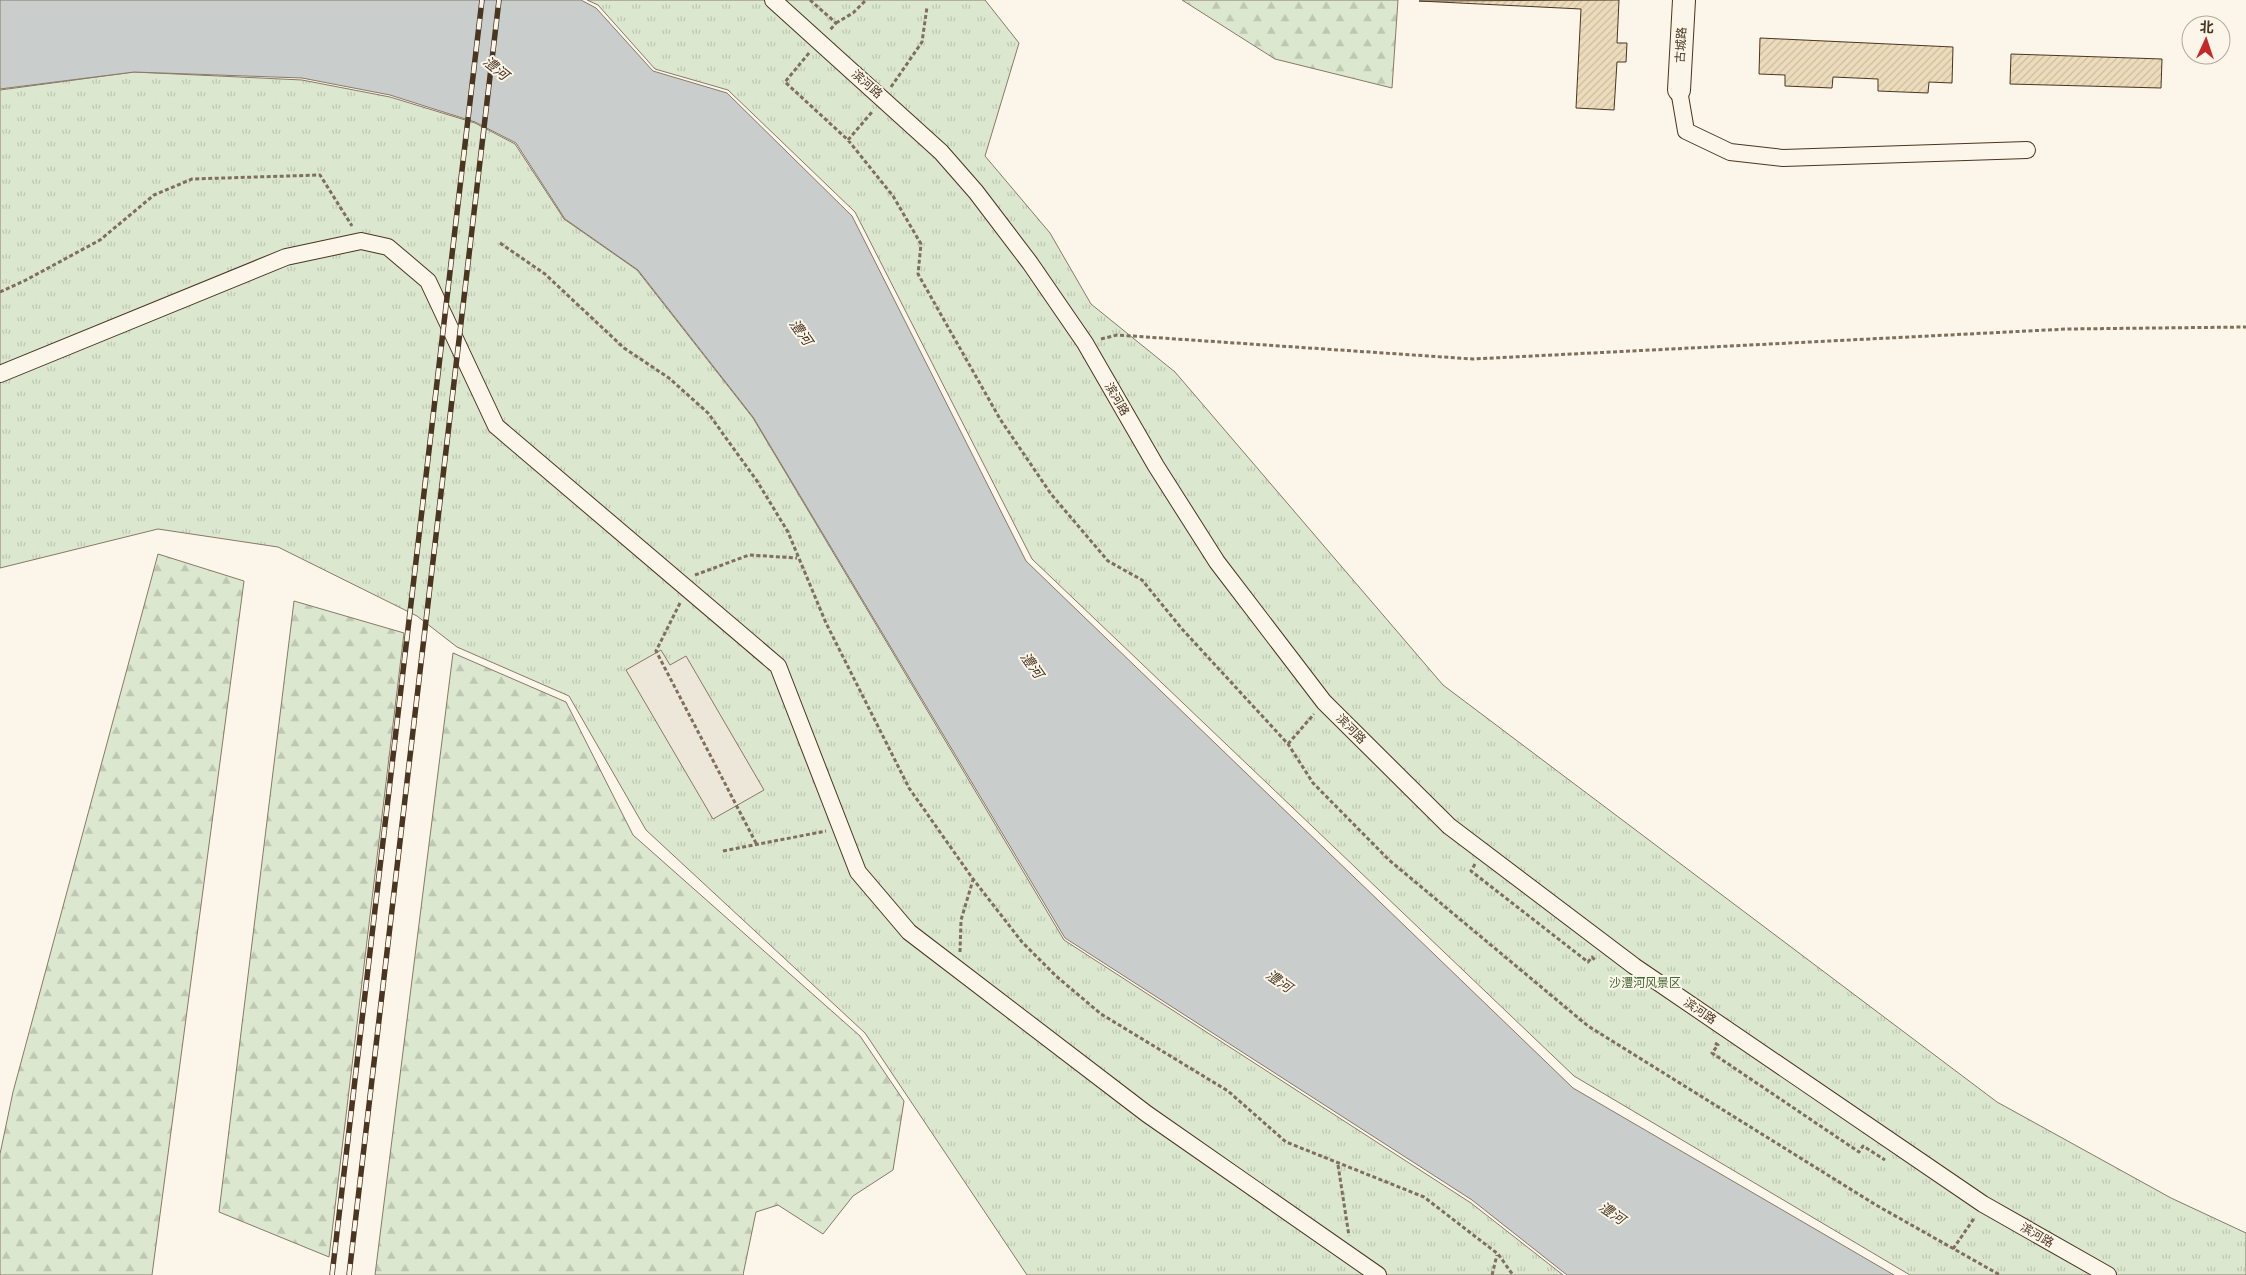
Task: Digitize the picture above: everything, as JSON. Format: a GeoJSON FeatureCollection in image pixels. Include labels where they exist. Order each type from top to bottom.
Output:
{"type":"FeatureCollection","features":[{"type":"Feature","properties":{"kind":"street","name":"滨河路"},"geometry":{"type":"LineString","coordinates":[[773,0],[941,152],[976,192],[1030,263],[1085,343],[1156,466],[1217,562],[1324,702],[1457,832],[1634,966],[1983,1204],[2108,1275]]}},
{"type":"Feature","properties":{"kind":"street","name":"古城路"},"geometry":{"type":"LineString","coordinates":[[1679,90],[1684,0]]}},
{"type":"Feature","properties":{"kind":"street"},"geometry":{"type":"LineString","coordinates":[[1679,90],[1686,131],[1730,152],[1783,158],[2027,150]]}},
{"type":"Feature","properties":{"kind":"street"},"geometry":{"type":"LineString","coordinates":[[0,374],[286,257],[361,241],[388,246],[428,281],[496,426],[604,520],[684,584],[778,666],[839,829],[858,872],[909,932],[960,973],[1147,1114],[1378,1275]]}},
{"type":"Feature","properties":{"kind":"path"},"geometry":{"type":"LineString","coordinates":[[810,0],[836,23]]}},
{"type":"Feature","properties":{"kind":"path"},"geometry":{"type":"LineString","coordinates":[[785,82],[836,23],[853,13],[866,0]]}},
{"type":"Feature","properties":{"kind":"path"},"geometry":{"type":"LineString","coordinates":[[848,140],[883,98],[922,42],[927,7]]}},
{"type":"Feature","properties":{"kind":"path"},"geometry":{"type":"LineString","coordinates":[[0,292],[100,240],[154,195],[192,179],[320,175],[361,241]]}},
{"type":"Feature","properties":{"kind":"path"},"geometry":{"type":"LineString","coordinates":[[500,243],[545,274],[624,348],[669,378],[708,413],[757,481],[788,532],[797,558],[826,622],[909,788],[973,879],[1022,942],[1056,976],[1101,1014],[1228,1091],[1286,1142],[1338,1165],[1424,1197],[1498,1254],[1513,1275]]}},
{"type":"Feature","properties":{"kind":"path"},"geometry":{"type":"LineString","coordinates":[[1085,343],[1117,335],[1473,359],[2067,329],[2246,327]]}},
{"type":"Feature","properties":{"kind":"path"},"geometry":{"type":"LineString","coordinates":[[757,845],[656,651],[684,584],[749,555],[797,558]]}},
{"type":"Feature","properties":{"kind":"path"},"geometry":{"type":"LineString","coordinates":[[1288,744],[1324,702]]}},
{"type":"Feature","properties":{"kind":"path"},"geometry":{"type":"LineString","coordinates":[[723,851],[839,829]]}},
{"type":"Feature","properties":{"kind":"path"},"geometry":{"type":"LineString","coordinates":[[960,973],[960,920],[973,879]]}},
{"type":"Feature","properties":{"kind":"path"},"geometry":{"type":"LineString","coordinates":[[1338,1165],[1347,1215],[1350,1255]]}},
{"type":"Feature","properties":{"kind":"path"},"geometry":{"type":"LineString","coordinates":[[1953,1249],[1983,1204]]}},
{"type":"Feature","properties":{"kind":"path"},"geometry":{"type":"LineString","coordinates":[[1492,1275],[1498,1254]]}},
{"type":"Feature","properties":{"kind":"green space","name":"沙澧河风景区"},"geometry":{"type":"Polygon","coordinates":[[[587,0],[985,0],[1019,43],[985,156],[1050,233],[1091,304],[1175,372],[1443,685],[1997,1102],[2171,1198],[2246,1233],[2246,1275],[1910,1275],[1574,1076],[1032,559],[855,212],[728,90],[655,69],[598,5],[587,0]]]}},
{"type":"Feature","properties":{"kind":"green space"},"geometry":{"type":"Polygon","coordinates":[[[1182,0],[1398,0],[1392,88],[1275,59],[1182,0]]]}},
{"type":"Feature","properties":{"kind":"green space"},"geometry":{"type":"Polygon","coordinates":[[[134,72],[302,80],[390,97],[475,123],[515,144],[564,219],[637,270],[753,418],[1064,940],[1471,1203],[1563,1275],[1027,1275],[865,1033],[646,830],[569,696],[457,647],[417,616],[278,547],[158,529],[0,568],[0,90],[134,72]]]}},
{"type":"Feature","properties":{"kind":"green space"},"geometry":{"type":"Polygon","coordinates":[[[158,554],[244,581],[152,1275],[0,1275],[0,1154],[13,1092],[158,554]]]}},
{"type":"Feature","properties":{"kind":"green space"},"geometry":{"type":"Polygon","coordinates":[[[294,601],[404,633],[329,1257],[219,1212],[294,601]]]}},
{"type":"Feature","properties":{"kind":"green space"},"geometry":{"type":"Polygon","coordinates":[[[453,653],[566,702],[633,835],[860,1036],[904,1101],[893,1170],[853,1196],[823,1234],[778,1205],[756,1212],[743,1275],[375,1275],[453,653]]]}},
{"type":"Feature","properties":{"kind":"shaded area"},"geometry":{"type":"Polygon","coordinates":[[[661,650],[670,665],[686,656],[764,790],[713,819],[626,670],[661,650]]]}},
{"type":"Feature","properties":{"kind":"water","name":"澧河"},"geometry":{"type":"Polygon","coordinates":[[[0,0],[581,0],[596,8],[653,71],[727,93],[852,216],[1026,561],[1573,1088],[1894,1275],[1567,1275],[1472,1200],[1065,938],[753,417],[638,270],[565,219],[516,143],[475,122],[390,95],[302,78],[134,72],[0,89],[0,0]]]}},
{"type":"Feature","properties":{"kind":"building"},"geometry":{"type":"Polygon","coordinates":[[[1619,0],[1617,43],[1627,43],[1626,62],[1617,62],[1614,110],[1576,108],[1581,9],[1419,1],[1619,0]]]}},
{"type":"Feature","properties":{"kind":"building"},"geometry":{"type":"Polygon","coordinates":[[[1760,38],[1953,47],[1952,83],[1929,82],[1928,93],[1878,91],[1878,79],[1833,77],[1832,88],[1785,86],[1785,75],[1759,74],[1760,38]]]}},
{"type":"Feature","properties":{"kind":"building"},"geometry":{"type":"Polygon","coordinates":[[[2011,54],[2162,59],[2161,88],[2010,84],[2011,54]]]}},
{"type":"Feature","properties":{"kind":"railway"},"geometry":{"type":"LineString","coordinates":[[332,1275],[482,0]]}},
{"type":"Feature","properties":{"kind":"railway"},"geometry":{"type":"LineString","coordinates":[[349,1275],[499,0]]}}]}
